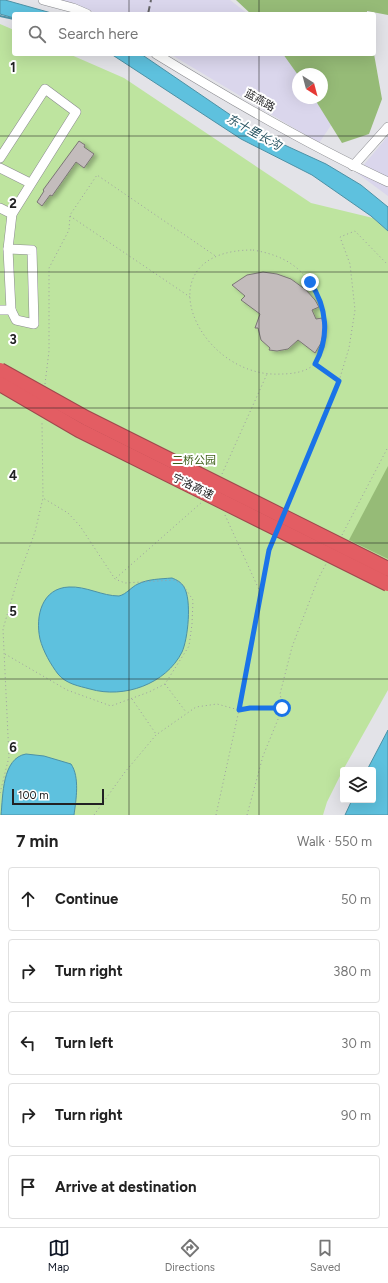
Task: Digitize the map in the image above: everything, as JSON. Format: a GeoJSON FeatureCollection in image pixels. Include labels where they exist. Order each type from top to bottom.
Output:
{"type":"FeatureCollection","features":[{"type":"Feature","properties":{"kind":"highway","name":"宁洛高速"},"geometry":{"type":"LineString","coordinates":[[0,370],[86,418],[388,569]]}},
{"type":"Feature","properties":{"kind":"highway","name":"宁洛高速"},"geometry":{"type":"LineString","coordinates":[[0,384],[80,430],[388,584]]}},
{"type":"Feature","properties":{"kind":"street"},"geometry":{"type":"LineString","coordinates":[[43,0],[82,12]]}},
{"type":"Feature","properties":{"kind":"street","name":"蓝燕路"},"geometry":{"type":"LineString","coordinates":[[159,56],[204,83],[353,166],[388,182]]}},
{"type":"Feature","properties":{"kind":"street"},"geometry":{"type":"LineString","coordinates":[[0,158],[45,89],[76,112],[30,183],[12,214],[8,249],[11,310],[16,320],[34,324],[32,250],[8,249]]}},
{"type":"Feature","properties":{"kind":"street"},"geometry":{"type":"LineString","coordinates":[[353,166],[388,127]]}},
{"type":"Feature","properties":{"kind":"street"},"geometry":{"type":"LineString","coordinates":[[0,168],[30,183]]}},
{"type":"Feature","properties":{"kind":"street"},"geometry":{"type":"LineString","coordinates":[[0,208],[12,214]]}},
{"type":"Feature","properties":{"kind":"street"},"geometry":{"type":"LineString","coordinates":[[0,310],[11,310]]}},
{"type":"Feature","properties":{"kind":"path"},"geometry":{"type":"LineString","coordinates":[[44,387],[49,351],[49,268],[69,230],[70,215],[98,175],[217,257]]}},
{"type":"Feature","properties":{"kind":"path"},"geometry":{"type":"LineString","coordinates":[[70,215],[190,297]]}},
{"type":"Feature","properties":{"kind":"path"},"geometry":{"type":"LineString","coordinates":[[287,506],[339,381],[349,348],[355,310],[350,264],[340,237],[355,231],[388,265]]}},
{"type":"Feature","properties":{"kind":"path"},"geometry":{"type":"LineString","coordinates":[[236,251],[261,251],[285,260],[305,275],[319,297],[325,321],[323,347],[315,364],[307,369],[282,374],[260,373],[239,366],[218,352],[207,339],[195,316],[190,297],[192,276],[197,269],[217,257],[236,251]]}},
{"type":"Feature","properties":{"kind":"path"},"geometry":{"type":"LineString","coordinates":[[315,364],[339,381]]}},
{"type":"Feature","properties":{"kind":"path"},"geometry":{"type":"LineString","coordinates":[[0,793],[9,757],[3,629],[18,578],[35,532],[42,498],[42,416]]}},
{"type":"Feature","properties":{"kind":"path"},"geometry":{"type":"LineString","coordinates":[[341,537],[388,447]]}},
{"type":"Feature","properties":{"kind":"path"},"geometry":{"type":"LineString","coordinates":[[4,654],[67,690],[111,706],[132,699],[165,684],[189,646],[193,600],[183,585],[174,580],[125,583],[115,579],[80,526],[68,513],[42,498]]}},
{"type":"Feature","properties":{"kind":"path"},"geometry":{"type":"LineString","coordinates":[[223,512],[261,594]]}},
{"type":"Feature","properties":{"kind":"path"},"geometry":{"type":"LineString","coordinates":[[216,815],[239,710],[269,550],[275,536]]}},
{"type":"Feature","properties":{"kind":"path"},"geometry":{"type":"LineString","coordinates":[[247,815],[263,756],[282,708],[280,694],[292,647],[318,579],[326,565]]}},
{"type":"Feature","properties":{"kind":"path"},"geometry":{"type":"LineString","coordinates":[[165,684],[186,713]]}},
{"type":"Feature","properties":{"kind":"path"},"geometry":{"type":"LineString","coordinates":[[132,699],[156,735]]}},
{"type":"Feature","properties":{"kind":"path"},"geometry":{"type":"LineString","coordinates":[[94,815],[125,772],[156,735],[196,707],[217,704],[239,710],[250,708],[282,708]]}},
{"type":"Feature","properties":{"kind":"shaded area"},"geometry":{"type":"Polygon","coordinates":[[[61,0],[230,0],[245,12],[94,12],[61,0]]]}},
{"type":"Feature","properties":{"kind":"shaded area"},"geometry":{"type":"Polygon","coordinates":[[[173,56],[290,56],[295,68],[292,68],[292,104],[326,104],[336,118],[319,143],[173,56]]]}},
{"type":"Feature","properties":{"kind":"shaded area"},"geometry":{"type":"Polygon","coordinates":[[[388,136],[388,196],[357,173],[388,136]]]}},
{"type":"Feature","properties":{"kind":"green space"},"geometry":{"type":"Polygon","coordinates":[[[236,0],[388,0],[388,15],[367,11],[249,12],[236,0]]]}},
{"type":"Feature","properties":{"kind":"green space","name":"二桥公园"},"geometry":{"type":"Polygon","coordinates":[[[0,24],[12,29],[12,56],[74,56],[124,78],[311,203],[373,218],[388,231],[388,690],[345,767],[340,767],[340,776],[327,802],[323,815],[0,815],[0,24]]]}},
{"type":"Feature","properties":{"kind":"green space"},"geometry":{"type":"Polygon","coordinates":[[[284,56],[374,56],[382,99],[369,134],[342,143],[318,104],[328,104],[328,68],[293,68],[284,56]]]}},
{"type":"Feature","properties":{"kind":"green space"},"geometry":{"type":"Polygon","coordinates":[[[388,466],[388,559],[349,540],[388,466]]]}},
{"type":"Feature","properties":{"kind":"water"},"geometry":{"type":"Polygon","coordinates":[[[0,0],[5,0],[48,12],[12,12],[12,17],[0,14],[0,0]]]}},
{"type":"Feature","properties":{"kind":"water"},"geometry":{"type":"Polygon","coordinates":[[[114,56],[144,56],[254,131],[326,164],[361,185],[388,207],[388,231],[371,216],[312,175],[241,139],[114,56]]]}},
{"type":"Feature","properties":{"kind":"water"},"geometry":{"type":"Polygon","coordinates":[[[172,578],[177,580],[184,587],[188,601],[188,620],[186,638],[182,652],[166,673],[143,686],[116,692],[103,692],[77,686],[65,680],[58,674],[41,644],[39,630],[42,605],[52,592],[69,587],[75,587],[113,596],[119,596],[142,582],[172,578]]]}},
{"type":"Feature","properties":{"kind":"water"},"geometry":{"type":"Polygon","coordinates":[[[388,730],[388,815],[345,815],[351,803],[376,803],[376,767],[369,767],[388,730]]]}},
{"type":"Feature","properties":{"kind":"water"},"geometry":{"type":"Polygon","coordinates":[[[26,754],[44,756],[71,764],[76,775],[74,815],[1,815],[3,788],[8,770],[18,757],[26,754]]]}},
{"type":"Feature","properties":{"kind":"building"},"geometry":{"type":"Polygon","coordinates":[[[79,141],[85,145],[84,147],[94,154],[84,168],[76,162],[52,196],[50,195],[42,206],[37,202],[44,191],[43,190],[79,141]]]}},
{"type":"Feature","properties":{"kind":"building"},"geometry":{"type":"Polygon","coordinates":[[[263,272],[277,274],[291,279],[306,290],[315,300],[319,307],[312,310],[316,319],[322,318],[324,327],[321,343],[315,353],[298,340],[288,349],[277,351],[269,350],[270,348],[261,340],[258,328],[255,328],[260,314],[241,300],[245,296],[232,285],[247,275],[263,272]]]}},
{"type":"Feature","properties":{"kind":"waterway","name":"东十里长沟"},"geometry":{"type":"LineString","coordinates":[[0,16],[12,19]]}},
{"type":"Feature","properties":{"kind":"railway"},"geometry":{"type":"LineString","coordinates":[[148,12],[151,0]]}},
{"type":"Feature","properties":{"kind":"route"},"geometry":{"type":"LineString","coordinates":[[282,708],[250,708],[239,710],[269,550],[339,381],[315,364],[323,347],[325,321],[319,297],[310,282]]}}]}
